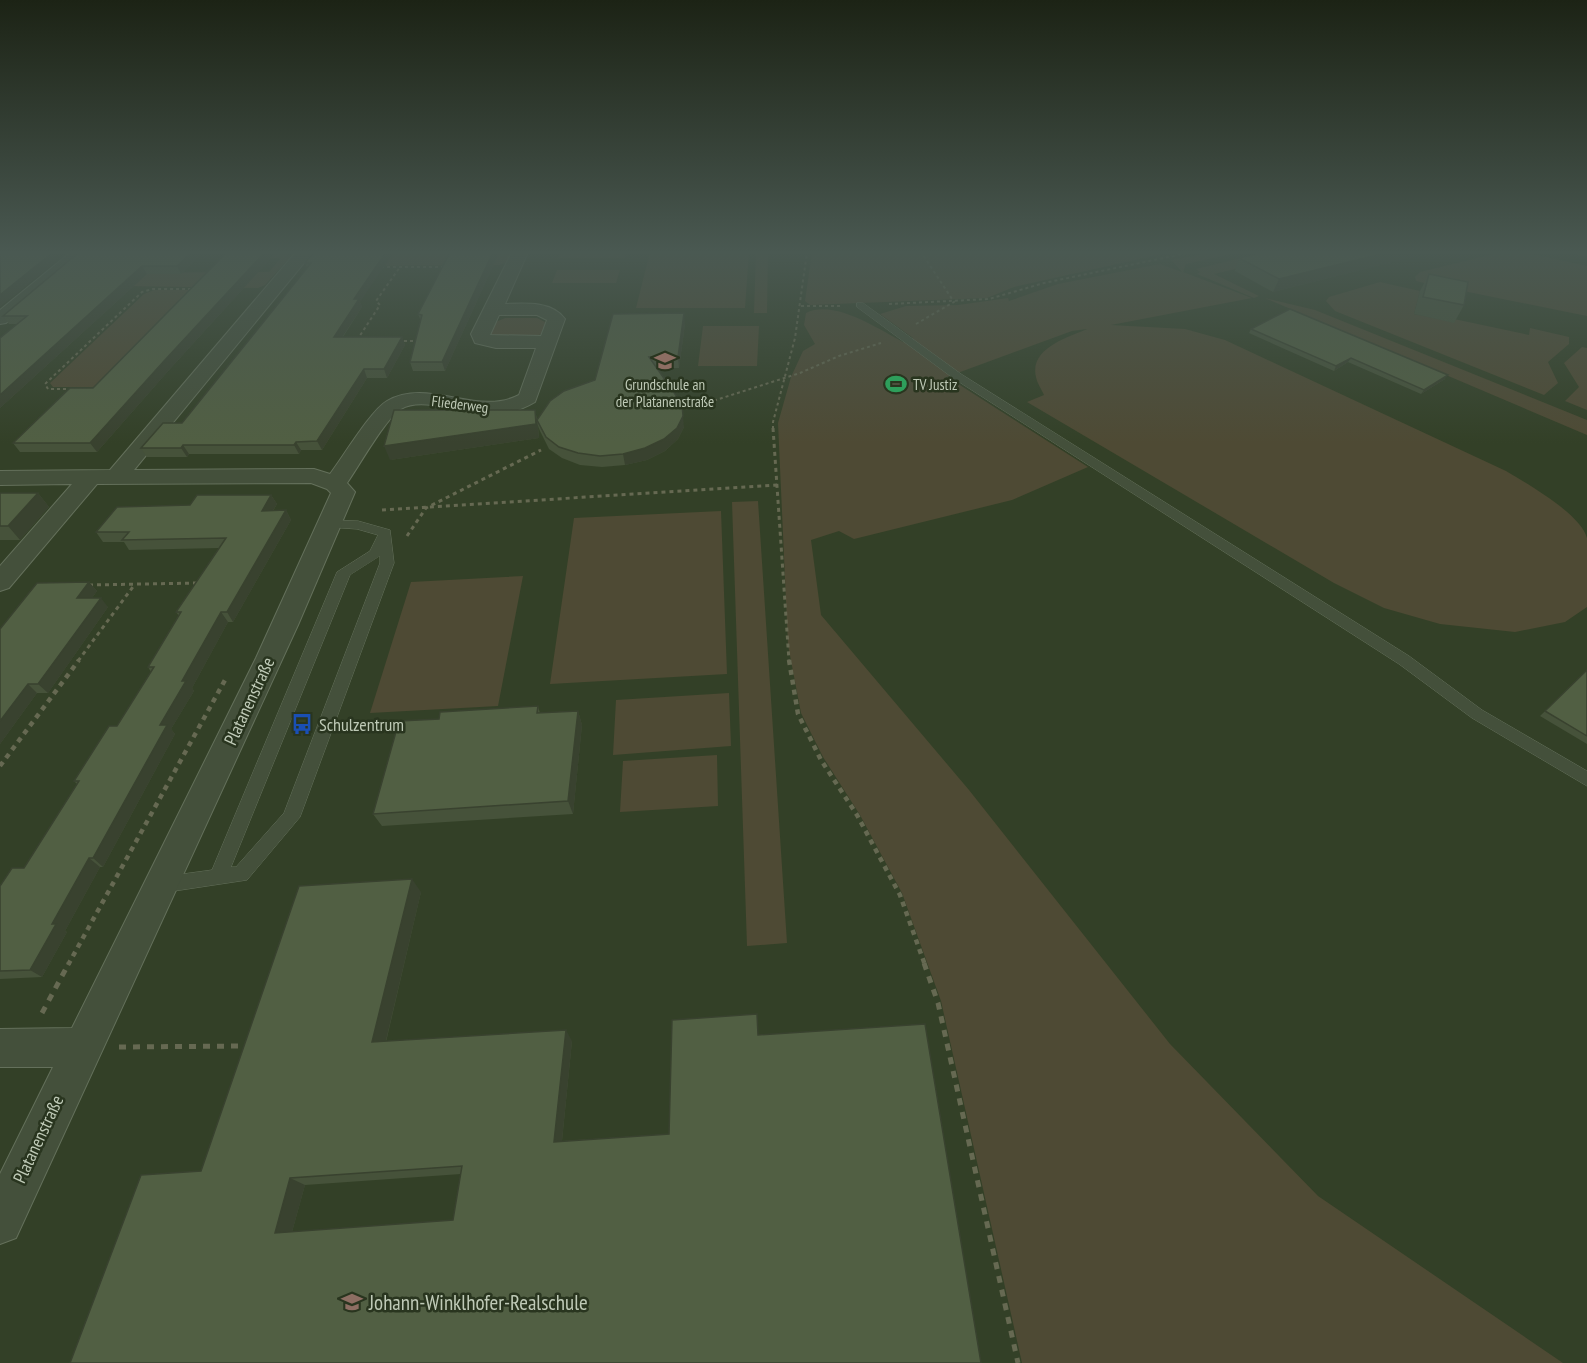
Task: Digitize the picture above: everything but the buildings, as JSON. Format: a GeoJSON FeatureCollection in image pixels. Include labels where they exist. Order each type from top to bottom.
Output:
{"type":"FeatureCollection","features":[{"type":"Feature","properties":{"kind":"street"},"geometry":{"type":"LineString","coordinates":[[117,477],[252,316]]}},
{"type":"Feature","properties":{"kind":"street"},"geometry":{"type":"LineString","coordinates":[[490,316],[480,334],[482,339],[496,342],[548,342]]}},
{"type":"Feature","properties":{"kind":"street","name":"Fliederweg"},"geometry":{"type":"LineString","coordinates":[[335,484],[382,417],[394,405],[417,398],[490,409],[515,405],[528,398],[556,319],[553,316]]}},
{"type":"Feature","properties":{"kind":"street"},"geometry":{"type":"LineString","coordinates":[[0,478],[314,476],[335,484]]}},
{"type":"Feature","properties":{"kind":"street"},"geometry":{"type":"LineString","coordinates":[[0,582],[91,477]]}},
{"type":"Feature","properties":{"kind":"street","name":"Platanenstraße"},"geometry":{"type":"LineString","coordinates":[[0,1222],[333,518],[343,492],[335,484]]}},
{"type":"Feature","properties":{"kind":"street"},"geometry":{"type":"LineString","coordinates":[[12,1048],[81,1047]]}},
{"type":"Feature","properties":{"kind":"lane"},"geometry":{"type":"LineString","coordinates":[[874,316],[957,376],[1404,660],[1478,714],[1587,779]]}},
{"type":"Feature","properties":{"kind":"lane"},"geometry":{"type":"LineString","coordinates":[[333,518],[385,533]]}},
{"type":"Feature","properties":{"kind":"lane"},"geometry":{"type":"LineString","coordinates":[[161,885],[241,874],[291,817],[387,563],[385,533]]}},
{"type":"Feature","properties":{"kind":"lane"},"geometry":{"type":"LineString","coordinates":[[218,877],[344,572],[375,554],[385,533]]}},
{"type":"Feature","properties":{"kind":"path"},"geometry":{"type":"LineString","coordinates":[[72,388],[48,389],[45,384],[117,316]]}},
{"type":"Feature","properties":{"kind":"path"},"geometry":{"type":"LineString","coordinates":[[356,342],[373,316]]}},
{"type":"Feature","properties":{"kind":"path"},"geometry":{"type":"LineString","coordinates":[[799,316],[788,376],[773,422],[786,645],[798,714],[821,760],[857,815],[900,895],[938,1004],[1018,1363]]}},
{"type":"Feature","properties":{"kind":"path"},"geometry":{"type":"LineString","coordinates":[[697,406],[901,336],[928,316]]}},
{"type":"Feature","properties":{"kind":"path"},"geometry":{"type":"LineString","coordinates":[[391,342],[426,341]]}},
{"type":"Feature","properties":{"kind":"path"},"geometry":{"type":"LineString","coordinates":[[349,342],[367,342]]}},
{"type":"Feature","properties":{"kind":"path"},"geometry":{"type":"LineString","coordinates":[[387,563],[426,508],[541,450]]}},
{"type":"Feature","properties":{"kind":"path"},"geometry":{"type":"LineString","coordinates":[[333,518],[426,508],[777,485]]}},
{"type":"Feature","properties":{"kind":"path"},"geometry":{"type":"LineString","coordinates":[[79,585],[204,583]]}},
{"type":"Feature","properties":{"kind":"path"},"geometry":{"type":"LineString","coordinates":[[0,766],[135,584]]}},
{"type":"Feature","properties":{"kind":"path"},"geometry":{"type":"LineString","coordinates":[[12,1048],[231,670]]}},
{"type":"Feature","properties":{"kind":"path"},"geometry":{"type":"LineString","coordinates":[[81,1047],[259,1045]]}},
{"type":"Feature","properties":{"kind":"shaded area"},"geometry":{"type":"Polygon","coordinates":[[[121,316],[200,316],[136,387],[53,387],[50,383],[121,316]]]}},
{"type":"Feature","properties":{"kind":"shaded area"},"geometry":{"type":"Polygon","coordinates":[[[806,316],[851,316],[903,342],[913,338],[882,316],[1160,316],[1111,325],[1185,329],[1225,340],[1506,471],[1564,509],[1583,529],[1587,538],[1587,607],[1565,622],[1515,632],[1440,624],[1384,608],[1334,583],[1027,402],[1044,395],[1035,367],[1038,358],[1052,345],[1087,329],[1072,331],[944,378],[949,382],[952,380],[1088,467],[1012,500],[854,539],[839,531],[811,540],[821,615],[969,790],[1170,1044],[1318,1196],[1563,1363],[1022,1363],[941,1001],[902,893],[860,815],[823,757],[801,713],[788,645],[778,423],[791,377],[803,351],[815,344],[804,325],[806,316]]]}},
{"type":"Feature","properties":{"kind":"shaded area"},"geometry":{"type":"Polygon","coordinates":[[[1306,316],[1329,316],[1587,420],[1587,435],[1306,316]]]}},
{"type":"Feature","properties":{"kind":"shaded area"},"geometry":{"type":"Polygon","coordinates":[[[1346,316],[1422,316],[1453,322],[1454,319],[1529,335],[1530,328],[1569,337],[1569,344],[1548,362],[1558,383],[1544,395],[1346,316]]]}},
{"type":"Feature","properties":{"kind":"shaded area"},"geometry":{"type":"Polygon","coordinates":[[[505,318],[537,318],[547,323],[544,333],[530,338],[507,340],[486,333],[491,324],[505,318]]]}},
{"type":"Feature","properties":{"kind":"shaded area"},"geometry":{"type":"Polygon","coordinates":[[[703,326],[759,326],[757,366],[698,366],[703,326]]]}},
{"type":"Feature","properties":{"kind":"shaded area"},"geometry":{"type":"Polygon","coordinates":[[[1582,347],[1587,348],[1587,410],[1565,401],[1579,387],[1564,363],[1582,347]]]}},
{"type":"Feature","properties":{"kind":"shaded area"},"geometry":{"type":"Polygon","coordinates":[[[758,501],[787,943],[747,946],[732,502],[758,501]]]}},
{"type":"Feature","properties":{"kind":"shaded area"},"geometry":{"type":"Polygon","coordinates":[[[721,511],[727,674],[550,684],[574,518],[721,511]]]}},
{"type":"Feature","properties":{"kind":"shaded area"},"geometry":{"type":"Polygon","coordinates":[[[523,576],[498,706],[370,713],[411,582],[523,576]]]}},
{"type":"Feature","properties":{"kind":"shaded area"},"geometry":{"type":"Polygon","coordinates":[[[729,693],[731,746],[613,755],[616,700],[729,693]]]}},
{"type":"Feature","properties":{"kind":"shaded area"},"geometry":{"type":"Polygon","coordinates":[[[717,755],[718,806],[620,812],[623,761],[717,755]]]}},
{"type":"Feature","properties":{"kind":"place","name":"Grundschule an der Platanenstraße"},"geometry":{"type":"Point","coordinates":[665,361]}},
{"type":"Feature","properties":{"kind":"place","name":"TV Justiz"},"geometry":{"type":"Point","coordinates":[896,384]}},
{"type":"Feature","properties":{"kind":"place","name":"Schulzentrum"},"geometry":{"type":"Point","coordinates":[302,724]}},
{"type":"Feature","properties":{"kind":"place","name":"Johann-Winklhofer-Realschule"},"geometry":{"type":"Point","coordinates":[352,1302]}}]}
